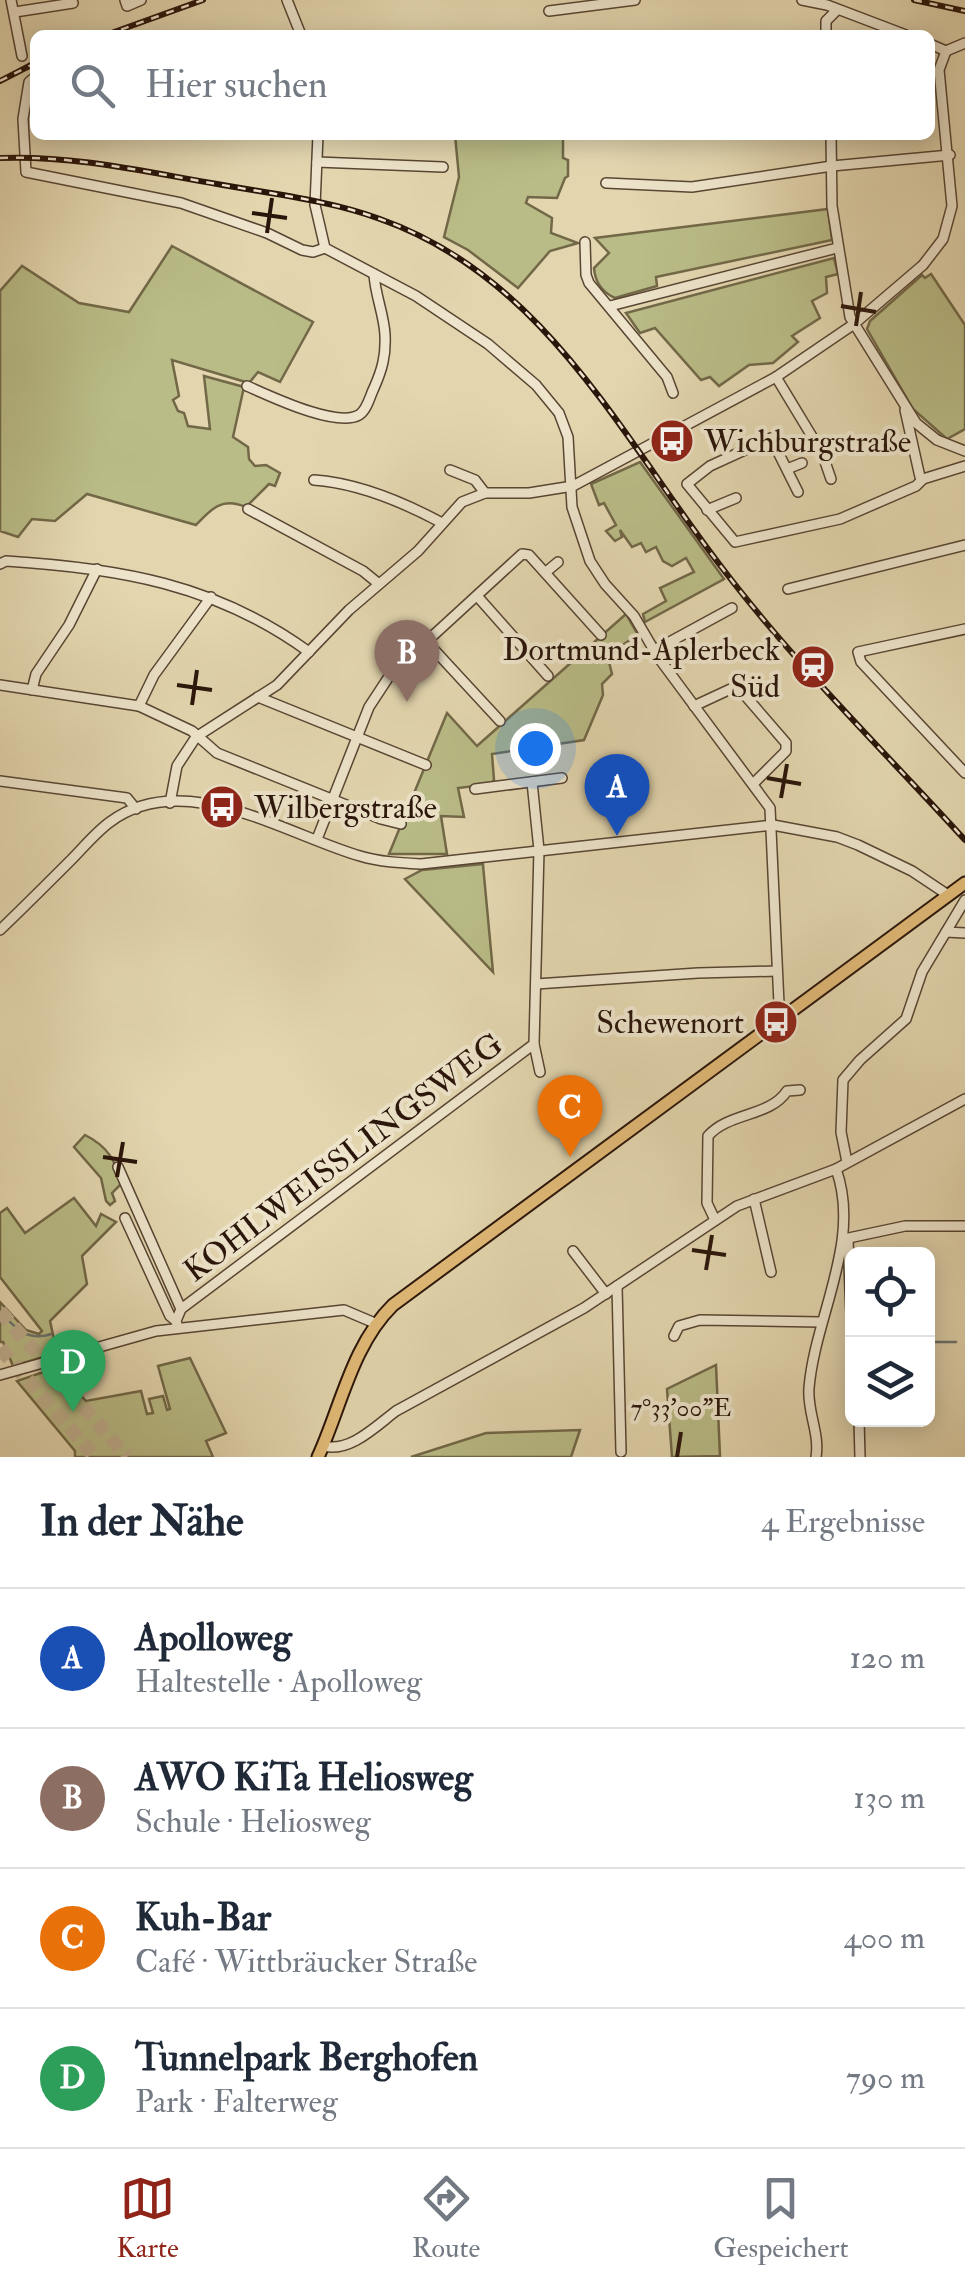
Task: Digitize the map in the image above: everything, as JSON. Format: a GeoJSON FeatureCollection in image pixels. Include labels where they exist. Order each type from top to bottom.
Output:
{"type":"FeatureCollection","features":[{"type":"Feature","properties":{"kind":"main road"},"geometry":{"type":"LineString","coordinates":[[320,1451],[354,1366],[377,1324],[414,1288],[965,886]]}},
{"type":"Feature","properties":{"kind":"street"},"geometry":{"type":"LineString","coordinates":[[11,0],[22,56]]}},
{"type":"Feature","properties":{"kind":"street"},"geometry":{"type":"LineString","coordinates":[[125,0],[127,6],[141,0]]}},
{"type":"Feature","properties":{"kind":"street"},"geometry":{"type":"LineString","coordinates":[[287,0],[299,30]]}},
{"type":"Feature","properties":{"kind":"street"},"geometry":{"type":"LineString","coordinates":[[548,11],[635,0]]}},
{"type":"Feature","properties":{"kind":"street"},"geometry":{"type":"LineString","coordinates":[[802,0],[827,5],[891,30]]}},
{"type":"Feature","properties":{"kind":"street"},"geometry":{"type":"LineString","coordinates":[[15,12],[73,3]]}},
{"type":"Feature","properties":{"kind":"street"},"geometry":{"type":"LineString","coordinates":[[826,30],[826,22],[836,11]]}},
{"type":"Feature","properties":{"kind":"street"},"geometry":{"type":"LineString","coordinates":[[935,46],[946,51],[965,43]]}},
{"type":"Feature","properties":{"kind":"street"},"geometry":{"type":"LineString","coordinates":[[170,804],[177,766],[196,736],[277,685],[418,551],[462,502],[485,493],[529,494],[569,488],[776,377],[854,324],[924,266],[938,246],[952,206],[940,70],[946,51]]}},
{"type":"Feature","properties":{"kind":"street"},"geometry":{"type":"LineString","coordinates":[[30,81],[23,119],[26,172],[181,203],[267,233],[302,250],[325,248],[470,331],[508,359],[545,394],[566,428],[569,488],[590,561],[634,616],[654,651],[770,808],[779,1004],[784,1016]]}},
{"type":"Feature","properties":{"kind":"street"},"geometry":{"type":"LineString","coordinates":[[318,140],[316,211],[325,248]]}},
{"type":"Feature","properties":{"kind":"street"},"geometry":{"type":"LineString","coordinates":[[831,140],[837,248],[848,310],[905,410],[923,479]]}},
{"type":"Feature","properties":{"kind":"street"},"geometry":{"type":"LineString","coordinates":[[606,184],[680,188],[832,166],[950,156]]}},
{"type":"Feature","properties":{"kind":"street"},"geometry":{"type":"LineString","coordinates":[[318,162],[444,167]]}},
{"type":"Feature","properties":{"kind":"street"},"geometry":{"type":"LineString","coordinates":[[585,242],[587,279],[667,377],[672,393]]}},
{"type":"Feature","properties":{"kind":"street"},"geometry":{"type":"LineString","coordinates":[[610,306],[837,248]]}},
{"type":"Feature","properties":{"kind":"street"},"geometry":{"type":"LineString","coordinates":[[247,386],[313,412],[346,418],[360,414],[385,356],[383,318],[374,274]]}},
{"type":"Feature","properties":{"kind":"street"},"geometry":{"type":"LineString","coordinates":[[776,377],[822,453],[831,480]]}},
{"type":"Feature","properties":{"kind":"street"},"geometry":{"type":"LineString","coordinates":[[905,410],[937,440],[965,451]]}},
{"type":"Feature","properties":{"kind":"street"},"geometry":{"type":"LineString","coordinates":[[798,492],[771,438],[710,466],[686,484],[735,542],[859,512],[916,486],[923,479],[965,466]]}},
{"type":"Feature","properties":{"kind":"street"},"geometry":{"type":"LineString","coordinates":[[788,470],[802,463]]}},
{"type":"Feature","properties":{"kind":"street"},"geometry":{"type":"LineString","coordinates":[[450,470],[476,480],[485,493]]}},
{"type":"Feature","properties":{"kind":"street"},"geometry":{"type":"LineString","coordinates":[[314,480],[382,496],[442,522]]}},
{"type":"Feature","properties":{"kind":"street"},"geometry":{"type":"LineString","coordinates":[[707,510],[736,498]]}},
{"type":"Feature","properties":{"kind":"street"},"geometry":{"type":"LineString","coordinates":[[248,509],[379,584]]}},
{"type":"Feature","properties":{"kind":"street"},"geometry":{"type":"LineString","coordinates":[[788,588],[965,545]]}},
{"type":"Feature","properties":{"kind":"street"},"geometry":{"type":"LineString","coordinates":[[317,839],[374,697],[390,675],[522,554],[529,555],[546,572],[601,635]]}},
{"type":"Feature","properties":{"kind":"street"},"geometry":{"type":"LineString","coordinates":[[3,562],[97,569],[158,580],[211,597],[272,626],[309,652]]}},
{"type":"Feature","properties":{"kind":"street"},"geometry":{"type":"LineString","coordinates":[[546,572],[558,562]]}},
{"type":"Feature","properties":{"kind":"street"},"geometry":{"type":"LineString","coordinates":[[32,690],[36,674],[70,625],[97,569]]}},
{"type":"Feature","properties":{"kind":"street"},"geometry":{"type":"LineString","coordinates":[[138,706],[154,675],[211,597]]}},
{"type":"Feature","properties":{"kind":"street"},"geometry":{"type":"LineString","coordinates":[[478,597],[548,676]]}},
{"type":"Feature","properties":{"kind":"street"},"geometry":{"type":"LineString","coordinates":[[654,651],[732,608]]}},
{"type":"Feature","properties":{"kind":"street"},"geometry":{"type":"LineString","coordinates":[[965,630],[858,652],[862,662],[965,773]]}},
{"type":"Feature","properties":{"kind":"street"},"geometry":{"type":"LineString","coordinates":[[427,642],[500,721]]}},
{"type":"Feature","properties":{"kind":"street"},"geometry":{"type":"LineString","coordinates":[[0,685],[138,706],[181,725],[217,753],[402,824]]}},
{"type":"Feature","properties":{"kind":"street"},"geometry":{"type":"LineString","coordinates":[[694,706],[738,686],[786,744],[786,751],[754,783]]}},
{"type":"Feature","properties":{"kind":"street"},"geometry":{"type":"LineString","coordinates":[[258,697],[426,765]]}},
{"type":"Feature","properties":{"kind":"street"},"geometry":{"type":"LineString","coordinates":[[475,789],[562,778]]}},
{"type":"Feature","properties":{"kind":"street"},"geometry":{"type":"LineString","coordinates":[[0,781],[127,798],[136,809]]}},
{"type":"Feature","properties":{"kind":"street"},"geometry":{"type":"LineString","coordinates":[[532,782],[540,850],[534,1044],[540,1072]]}},
{"type":"Feature","properties":{"kind":"street"},"geometry":{"type":"LineString","coordinates":[[0,930],[110,822],[136,809],[170,804],[234,810],[360,856],[421,864],[773,826],[838,837],[870,849],[948,895]]}},
{"type":"Feature","properties":{"kind":"street"},"geometry":{"type":"LineString","coordinates":[[847,1162],[842,1132],[844,1080],[860,1060],[906,1019],[922,972],[965,900]]}},
{"type":"Feature","properties":{"kind":"street"},"geometry":{"type":"LineString","coordinates":[[946,932],[965,933]]}},
{"type":"Feature","properties":{"kind":"street"},"geometry":{"type":"LineString","coordinates":[[536,984],[698,972],[777,971]]}},
{"type":"Feature","properties":{"kind":"street","name":"KOHLWEISSLINGSWEG"},"geometry":{"type":"LineString","coordinates":[[181,1309],[534,1044]]}},
{"type":"Feature","properties":{"kind":"street"},"geometry":{"type":"LineString","coordinates":[[715,1220],[707,1203],[708,1136],[718,1126],[780,1101],[787,1091],[800,1090]]}},
{"type":"Feature","properties":{"kind":"street"},"geometry":{"type":"LineString","coordinates":[[320,1451],[340,1448],[396,1411],[606,1294],[754,1198],[836,1169],[963,1102]]}},
{"type":"Feature","properties":{"kind":"street"},"geometry":{"type":"LineString","coordinates":[[118,1167],[181,1309],[177,1325]]}},
{"type":"Feature","properties":{"kind":"street"},"geometry":{"type":"LineString","coordinates":[[836,1169],[846,1239],[852,1337]]}},
{"type":"Feature","properties":{"kind":"street"},"geometry":{"type":"LineString","coordinates":[[754,1198],[771,1272]]}},
{"type":"Feature","properties":{"kind":"street"},"geometry":{"type":"LineString","coordinates":[[125,1218],[177,1325]]}},
{"type":"Feature","properties":{"kind":"street"},"geometry":{"type":"LineString","coordinates":[[132,1231],[146,1226]]}},
{"type":"Feature","properties":{"kind":"street"},"geometry":{"type":"LineString","coordinates":[[846,1239],[905,1226],[965,1226]]}},
{"type":"Feature","properties":{"kind":"street"},"geometry":{"type":"LineString","coordinates":[[816,1457],[817,1436],[809,1387],[820,1322],[846,1239]]}},
{"type":"Feature","properties":{"kind":"street"},"geometry":{"type":"LineString","coordinates":[[573,1251],[606,1294]]}},
{"type":"Feature","properties":{"kind":"street"},"geometry":{"type":"LineString","coordinates":[[152,1274],[164,1268]]}},
{"type":"Feature","properties":{"kind":"street"},"geometry":{"type":"LineString","coordinates":[[616,1286],[621,1452]]}},
{"type":"Feature","properties":{"kind":"street"},"geometry":{"type":"LineString","coordinates":[[0,1374],[177,1325],[344,1310],[377,1324]]}},
{"type":"Feature","properties":{"kind":"street"},"geometry":{"type":"LineString","coordinates":[[674,1336],[679,1326],[700,1320],[820,1322]]}},
{"type":"Feature","properties":{"kind":"street"},"geometry":{"type":"LineString","coordinates":[[860,1427],[860,1457]]}},
{"type":"Feature","properties":{"kind":"green space"},"geometry":{"type":"Polygon","coordinates":[[[455,140],[563,140],[568,176],[557,198],[528,197],[526,203],[552,218],[551,233],[578,243],[550,251],[518,288],[444,237],[459,177],[455,140]]]}},
{"type":"Feature","properties":{"kind":"green space"},"geometry":{"type":"Polygon","coordinates":[[[828,209],[832,240],[656,277],[657,286],[615,298],[603,290],[596,278],[594,268],[609,253],[595,238],[828,209]]]}},
{"type":"Feature","properties":{"kind":"green space"},"geometry":{"type":"Polygon","coordinates":[[[172,246],[313,322],[280,382],[258,372],[249,383],[172,360],[179,396],[173,400],[178,411],[184,413],[188,426],[210,429],[204,376],[244,387],[233,437],[248,447],[249,459],[255,466],[266,465],[280,473],[275,486],[269,484],[246,507],[230,503],[218,506],[196,525],[87,494],[55,521],[32,519],[18,537],[0,531],[0,291],[22,266],[79,303],[129,312],[172,246]]]}},
{"type":"Feature","properties":{"kind":"green space"},"geometry":{"type":"Polygon","coordinates":[[[834,258],[838,274],[826,277],[827,293],[812,301],[820,318],[792,336],[798,342],[773,363],[749,365],[719,386],[710,377],[701,380],[655,328],[640,333],[626,313],[834,258]]]}},
{"type":"Feature","properties":{"kind":"green space"},"geometry":{"type":"Polygon","coordinates":[[[931,274],[965,325],[965,429],[947,439],[913,409],[867,329],[870,321],[922,275],[925,278],[931,274]]]}},
{"type":"Feature","properties":{"kind":"green space"},"geometry":{"type":"Polygon","coordinates":[[[640,462],[724,579],[645,622],[643,614],[666,601],[660,588],[694,572],[686,558],[672,566],[663,561],[656,547],[646,552],[641,543],[632,547],[620,530],[622,537],[615,541],[606,531],[616,525],[604,503],[599,505],[591,484],[640,462]]]}},
{"type":"Feature","properties":{"kind":"green space"},"geometry":{"type":"Polygon","coordinates":[[[626,614],[638,635],[618,648],[609,662],[612,674],[602,684],[603,695],[584,740],[492,754],[491,784],[458,788],[464,817],[441,816],[447,854],[389,854],[447,713],[477,746],[626,614]]]}},
{"type":"Feature","properties":{"kind":"green space"},"geometry":{"type":"Polygon","coordinates":[[[483,864],[493,972],[405,879],[422,870],[483,864]]]}},
{"type":"Feature","properties":{"kind":"green space"},"geometry":{"type":"Polygon","coordinates":[[[85,1135],[105,1149],[116,1168],[121,1184],[112,1193],[115,1201],[110,1205],[101,1178],[74,1147],[85,1135]]]}},
{"type":"Feature","properties":{"kind":"green space"},"geometry":{"type":"Polygon","coordinates":[[[74,1198],[96,1226],[101,1214],[116,1222],[82,1256],[87,1284],[50,1321],[57,1353],[13,1366],[0,1342],[0,1302],[26,1330],[39,1334],[42,1331],[0,1277],[0,1213],[7,1208],[25,1233],[74,1198]]]}},
{"type":"Feature","properties":{"kind":"green space"},"geometry":{"type":"Polygon","coordinates":[[[190,1358],[226,1433],[206,1441],[213,1457],[75,1457],[75,1451],[17,1381],[61,1366],[64,1378],[86,1401],[141,1391],[147,1414],[153,1413],[149,1399],[163,1396],[167,1410],[170,1409],[158,1366],[190,1358]]]}},
{"type":"Feature","properties":{"kind":"green space"},"geometry":{"type":"Polygon","coordinates":[[[716,1365],[720,1456],[672,1457],[667,1389],[716,1365]]]}},
{"type":"Feature","properties":{"kind":"green space"},"geometry":{"type":"Polygon","coordinates":[[[580,1430],[571,1457],[411,1457],[486,1433],[580,1430]]]}},
{"type":"Feature","properties":{"kind":"waterway"},"geometry":{"type":"LineString","coordinates":[[0,1312],[29,1335],[51,1334]]}},
{"type":"Feature","properties":{"kind":"waterway"},"geometry":{"type":"LineString","coordinates":[[935,1342],[956,1342]]}},
{"type":"Feature","properties":{"kind":"tunnel"},"geometry":{"type":"LineString","coordinates":[[0,1311],[127,1457]]}},
{"type":"Feature","properties":{"kind":"tunnel"},"geometry":{"type":"LineString","coordinates":[[0,1348],[95,1457]]}},
{"type":"Feature","properties":{"kind":"railway"},"geometry":{"type":"LineString","coordinates":[[120,30],[203,0]]}},
{"type":"Feature","properties":{"kind":"railway"},"geometry":{"type":"LineString","coordinates":[[914,0],[965,11]]}},
{"type":"Feature","properties":{"kind":"railway"},"geometry":{"type":"LineString","coordinates":[[0,81],[30,66]]}},
{"type":"Feature","properties":{"kind":"railway"},"geometry":{"type":"LineString","coordinates":[[0,158],[109,165],[340,207],[380,219],[438,245],[489,280],[576,367],[723,569],[780,639],[965,840]]}},
{"type":"Feature","properties":{"kind":"place","name":"Wichburgstraße"},"geometry":{"type":"Point","coordinates":[672,441]}},
{"type":"Feature","properties":{"kind":"place","name":"Dortmund-Aplerbeck Süd"},"geometry":{"type":"Point","coordinates":[813,667]}},
{"type":"Feature","properties":{"kind":"place","name":"AWO KiTa Heliosweg"},"geometry":{"type":"Point","coordinates":[407,702]}},
{"type":"Feature","properties":{"kind":"place","name":"Wilbergstraße"},"geometry":{"type":"Point","coordinates":[222,807]}},
{"type":"Feature","properties":{"kind":"place","name":"Apolloweg"},"geometry":{"type":"Point","coordinates":[617,836]}},
{"type":"Feature","properties":{"kind":"place","name":"Schewenort"},"geometry":{"type":"Point","coordinates":[776,1022]}},
{"type":"Feature","properties":{"kind":"place","name":"Kuh-Bar"},"geometry":{"type":"Point","coordinates":[570,1157]}},
{"type":"Feature","properties":{"kind":"place","name":"Tunnelpark Berghofen"},"geometry":{"type":"Point","coordinates":[73,1412]}}]}
